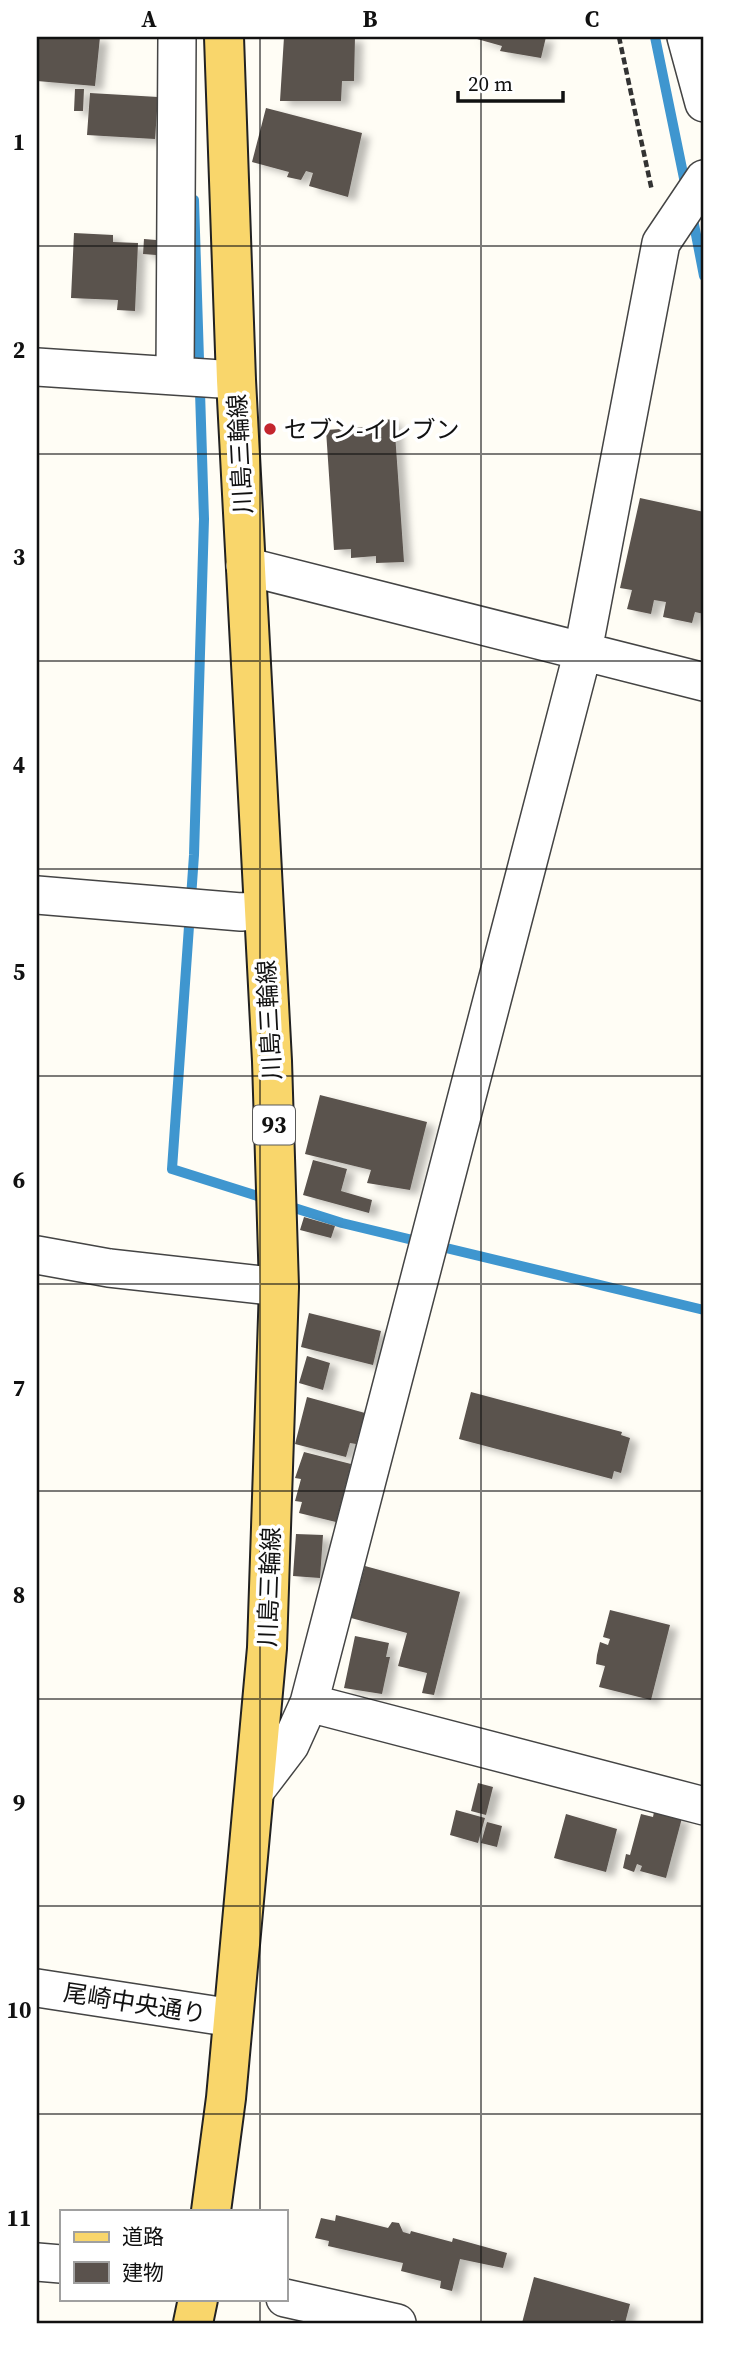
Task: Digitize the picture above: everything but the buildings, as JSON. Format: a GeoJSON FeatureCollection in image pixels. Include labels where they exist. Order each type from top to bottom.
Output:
{"type":"FeatureCollection","features":[{"type":"Feature","properties":{"kind":"main road","name":"川島三輪線"},"geometry":{"type":"LineString","coordinates":[[211,2210],[233,2018],[267,1647],[279,1287],[264,910],[236,380],[224,37]]}},
{"type":"Feature","properties":{"kind":"main road"},"geometry":{"type":"LineString","coordinates":[[193,2323],[198,2300]]}},
{"type":"Feature","properties":{"kind":"street"},"geometry":{"type":"LineString","coordinates":[[175,376],[177,37]]}},
{"type":"Feature","properties":{"kind":"street"},"geometry":{"type":"LineString","coordinates":[[686,37],[704,103]]}},
{"type":"Feature","properties":{"kind":"street"},"geometry":{"type":"LineString","coordinates":[[255,1791],[290,1745],[309,1703],[583,651],[669,232],[704,179]]}},
{"type":"Feature","properties":{"kind":"street"},"geometry":{"type":"LineString","coordinates":[[37,367],[236,380]]}},
{"type":"Feature","properties":{"kind":"street"},"geometry":{"type":"LineString","coordinates":[[245,566],[704,682]]}},
{"type":"Feature","properties":{"kind":"street"},"geometry":{"type":"LineString","coordinates":[[37,895],[241,912],[264,910]]}},
{"type":"Feature","properties":{"kind":"street"},"geometry":{"type":"LineString","coordinates":[[37,1255],[109,1268],[279,1287]]}},
{"type":"Feature","properties":{"kind":"street"},"geometry":{"type":"LineString","coordinates":[[309,1703],[704,1806]]}},
{"type":"Feature","properties":{"kind":"street","name":"尾崎中央通り"},"geometry":{"type":"LineString","coordinates":[[37,1988],[233,2018]]}},
{"type":"Feature","properties":{"kind":"street"},"geometry":{"type":"LineString","coordinates":[[37,2262],[60,2264]]}},
{"type":"Feature","properties":{"kind":"street"},"geometry":{"type":"LineString","coordinates":[[287,2298],[397,2323]]}},
{"type":"Feature","properties":{"kind":"path"},"geometry":{"type":"LineString","coordinates":[[619,37],[669,232]]}},
{"type":"Feature","properties":{"kind":"waterway"},"geometry":{"type":"LineString","coordinates":[[655,37],[686,188]]}},
{"type":"Feature","properties":{"kind":"waterway"},"geometry":{"type":"LineString","coordinates":[[194,200],[204,519],[194,855],[172,1169],[270,1200]]}},
{"type":"Feature","properties":{"kind":"waterway"},"geometry":{"type":"LineString","coordinates":[[692,214],[704,276]]}},
{"type":"Feature","properties":{"kind":"waterway"},"geometry":{"type":"LineString","coordinates":[[285,1205],[342,1223],[704,1310]]}},
{"type":"Feature","properties":{"kind":"place","name":"セブン-イレブン"},"geometry":{"type":"Point","coordinates":[270,429]}}]}
